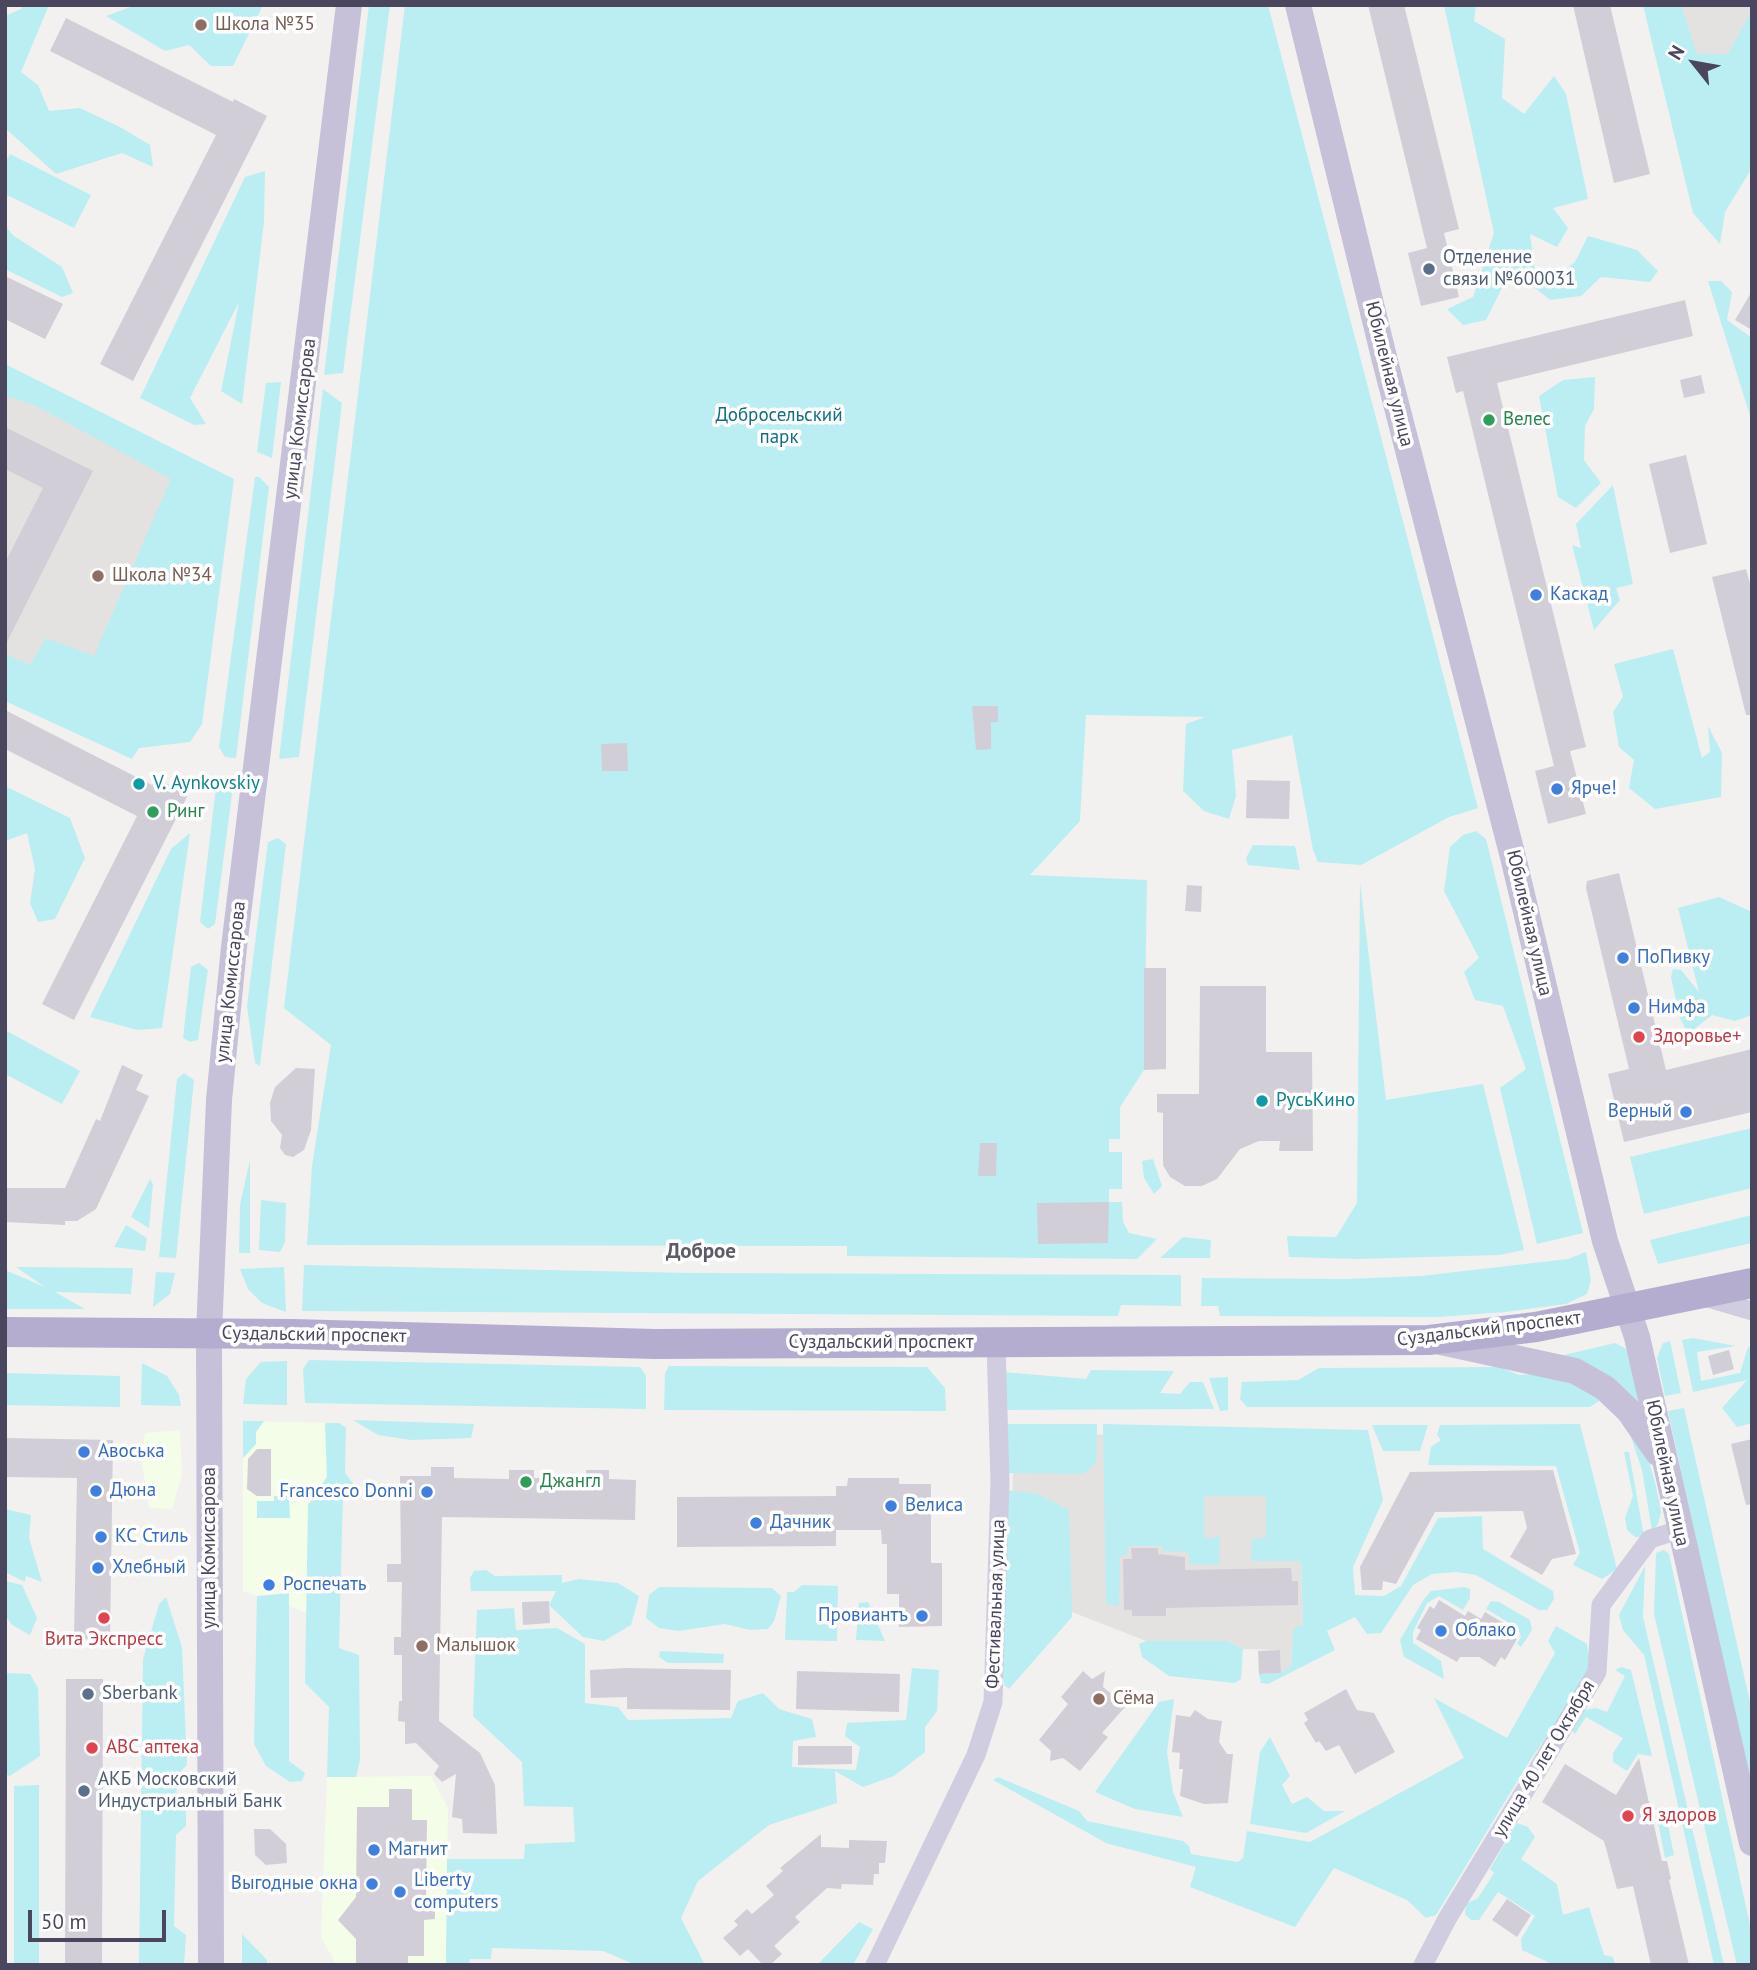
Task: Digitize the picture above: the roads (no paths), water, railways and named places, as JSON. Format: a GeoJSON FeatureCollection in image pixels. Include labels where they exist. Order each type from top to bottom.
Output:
{"type":"FeatureCollection","features":[{"type":"Feature","properties":{"kind":"main road","name":"улица Комиссарова"},"geometry":{"type":"LineString","coordinates":[[211,1965],[209,1263],[225,1040],[349,5]]}},
{"type":"Feature","properties":{"kind":"main road","name":"Юбилейная улица"},"geometry":{"type":"LineString","coordinates":[[1298,5],[1384,357],[1513,857],[1605,1241],[1637,1337],[1752,1843]]}},
{"type":"Feature","properties":{"kind":"main road","name":"Суздальский проспект"},"geometry":{"type":"LineString","coordinates":[[5,1332],[209,1333],[655,1343],[1429,1340],[1536,1327],[1752,1283]]}},
{"type":"Feature","properties":{"kind":"main road"},"geometry":{"type":"LineString","coordinates":[[1429,1340],[1538,1361],[1585,1377],[1605,1388],[1629,1411],[1649,1437],[1668,1472]]}},
{"type":"Feature","properties":{"kind":"street"},"geometry":{"type":"LineString","coordinates":[[1696,1295],[1752,1311]]}},
{"type":"Feature","properties":{"kind":"street","name":"Фестивальная улица"},"geometry":{"type":"LineString","coordinates":[[875,1965],[971,1767],[993,1702],[1000,1482],[996,1343]]}},
{"type":"Feature","properties":{"kind":"street","name":"улица 40 лет Октября"},"geometry":{"type":"LineString","coordinates":[[1423,1965],[1447,1919],[1597,1672],[1601,1605],[1650,1539],[1679,1530]]}},
{"type":"Feature","properties":{"kind":"place","name":"Школа №35"},"geometry":{"type":"Point","coordinates":[201,25]}},
{"type":"Feature","properties":{"kind":"place","name":"Отделение связи №600031"},"geometry":{"type":"Point","coordinates":[1429,269]}},
{"type":"Feature","properties":{"kind":"place","name":"Велес"},"geometry":{"type":"Point","coordinates":[1489,420]}},
{"type":"Feature","properties":{"kind":"place","name":"Школа №34"},"geometry":{"type":"Point","coordinates":[98,576]}},
{"type":"Feature","properties":{"kind":"place","name":"Каскад"},"geometry":{"type":"Point","coordinates":[1536,595]}},
{"type":"Feature","properties":{"kind":"place","name":"V. Aynkovskiy"},"geometry":{"type":"Point","coordinates":[139,784]}},
{"type":"Feature","properties":{"kind":"place","name":"Ярче!"},"geometry":{"type":"Point","coordinates":[1557,789]}},
{"type":"Feature","properties":{"kind":"place","name":"Ринг"},"geometry":{"type":"Point","coordinates":[153,812]}},
{"type":"Feature","properties":{"kind":"place","name":"ПоПивку"},"geometry":{"type":"Point","coordinates":[1623,958]}},
{"type":"Feature","properties":{"kind":"place","name":"Нимфа"},"geometry":{"type":"Point","coordinates":[1634,1008]}},
{"type":"Feature","properties":{"kind":"place","name":"Здоровье+"},"geometry":{"type":"Point","coordinates":[1639,1037]}},
{"type":"Feature","properties":{"kind":"place","name":"РусьКино"},"geometry":{"type":"Point","coordinates":[1262,1101]}},
{"type":"Feature","properties":{"kind":"place","name":"Верный"},"geometry":{"type":"Point","coordinates":[1686,1112]}},
{"type":"Feature","properties":{"kind":"place","name":"Авоська"},"geometry":{"type":"Point","coordinates":[84,1452]}},
{"type":"Feature","properties":{"kind":"place","name":"Джангл"},"geometry":{"type":"Point","coordinates":[526,1482]}},
{"type":"Feature","properties":{"kind":"place","name":"Дюна"},"geometry":{"type":"Point","coordinates":[96,1491]}},
{"type":"Feature","properties":{"kind":"place","name":"Francesco Donni"},"geometry":{"type":"Point","coordinates":[427,1492]}},
{"type":"Feature","properties":{"kind":"place","name":"Велиса"},"geometry":{"type":"Point","coordinates":[891,1506]}},
{"type":"Feature","properties":{"kind":"place","name":"Дачник"},"geometry":{"type":"Point","coordinates":[756,1523]}},
{"type":"Feature","properties":{"kind":"place","name":"КС Стиль"},"geometry":{"type":"Point","coordinates":[101,1537]}},
{"type":"Feature","properties":{"kind":"place","name":"Хлебный"},"geometry":{"type":"Point","coordinates":[98,1568]}},
{"type":"Feature","properties":{"kind":"place","name":"Роспечать"},"geometry":{"type":"Point","coordinates":[269,1585]}},
{"type":"Feature","properties":{"kind":"place","name":"Провиантъ"},"geometry":{"type":"Point","coordinates":[922,1616]}},
{"type":"Feature","properties":{"kind":"place","name":"Вита Экспресс"},"geometry":{"type":"Point","coordinates":[104,1618]}},
{"type":"Feature","properties":{"kind":"place","name":"Облако"},"geometry":{"type":"Point","coordinates":[1441,1631]}},
{"type":"Feature","properties":{"kind":"place","name":"Малышок"},"geometry":{"type":"Point","coordinates":[422,1646]}},
{"type":"Feature","properties":{"kind":"place","name":"Sberbank"},"geometry":{"type":"Point","coordinates":[88,1694]}},
{"type":"Feature","properties":{"kind":"place","name":"Сёма"},"geometry":{"type":"Point","coordinates":[1099,1699]}},
{"type":"Feature","properties":{"kind":"place","name":"ABC аптека"},"geometry":{"type":"Point","coordinates":[92,1748]}},
{"type":"Feature","properties":{"kind":"place","name":"АКБ Московский Индустриальный Банк"},"geometry":{"type":"Point","coordinates":[84,1791]}},
{"type":"Feature","properties":{"kind":"place","name":"Я здоров"},"geometry":{"type":"Point","coordinates":[1628,1816]}},
{"type":"Feature","properties":{"kind":"place","name":"Магнит"},"geometry":{"type":"Point","coordinates":[374,1850]}},
{"type":"Feature","properties":{"kind":"place","name":"Выгодные окна"},"geometry":{"type":"Point","coordinates":[372,1884]}},
{"type":"Feature","properties":{"kind":"place","name":"Liberty computers"},"geometry":{"type":"Point","coordinates":[400,1892]}},
{"type":"Feature","properties":{"kind":"district","name":"Доброе"},"geometry":{"type":"Point","coordinates":[701,1252]}},
{"type":"Feature","properties":{"kind":"park label","name":"Добросельский парк"},"geometry":{"type":"Point","coordinates":[779,427]}}]}
